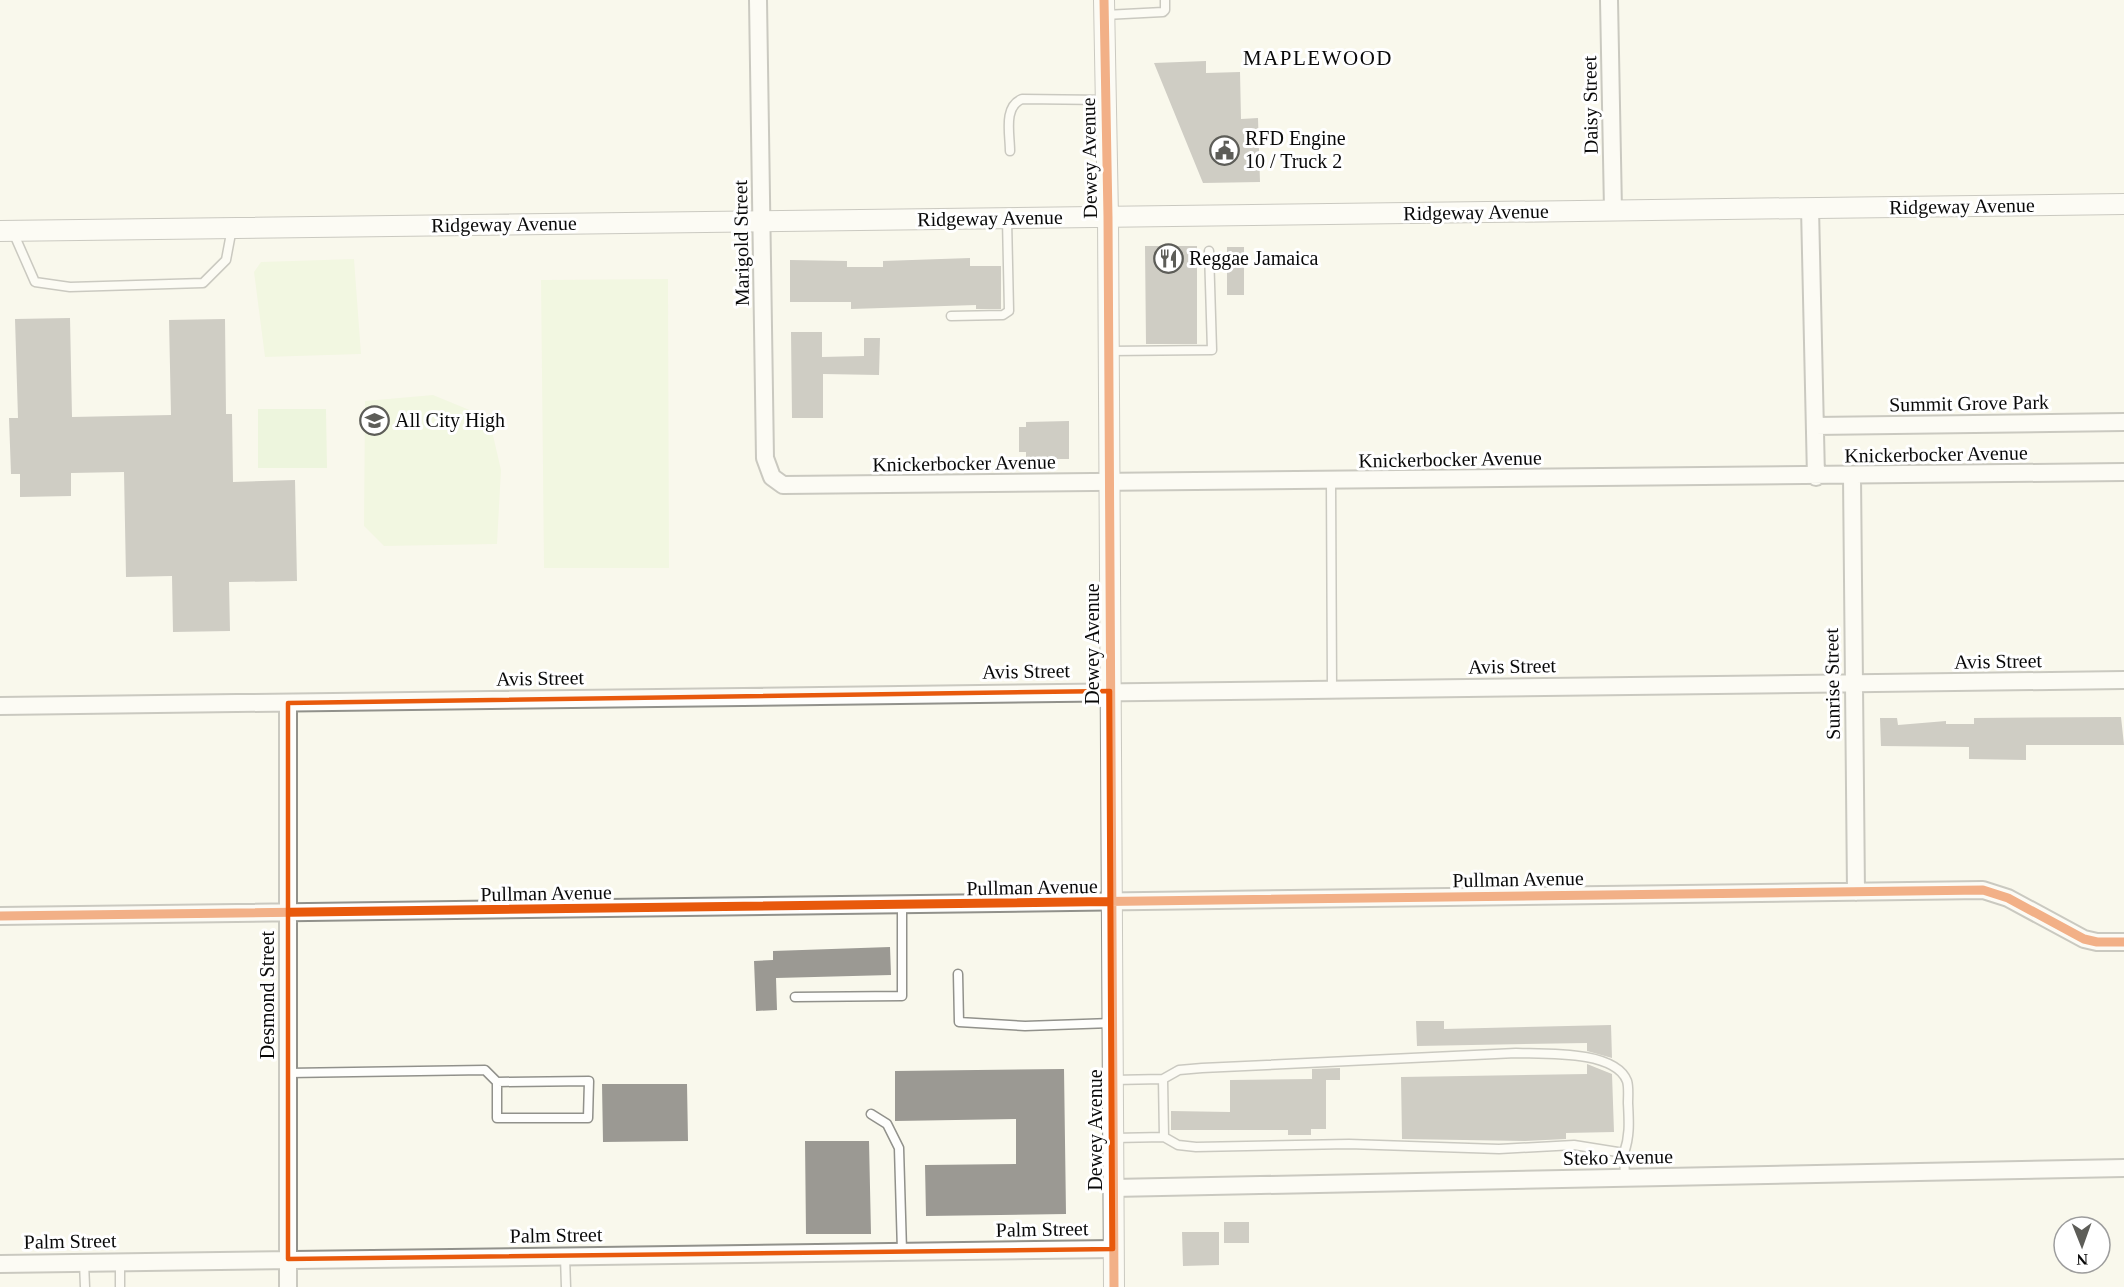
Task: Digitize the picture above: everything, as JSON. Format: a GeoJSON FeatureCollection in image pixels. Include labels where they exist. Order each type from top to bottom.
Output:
{"type":"FeatureCollection","features":[{"type":"Feature","properties":{"kind":"street","name":"Marigold Street"},"geometry":{"type":"LineString","coordinates":[[759,0],[765,458],[768,472],[777,482]]}},
{"type":"Feature","properties":{"kind":"street","name":"Daisy Street"},"geometry":{"type":"LineString","coordinates":[[1609,0],[1612,210]]}},
{"type":"Feature","properties":{"kind":"street","name":"Dewey Avenue"},"geometry":{"type":"LineString","coordinates":[[1104,8],[1108,217],[1114,1287]]}},
{"type":"Feature","properties":{"kind":"street","name":"Ridgeway Avenue"},"geometry":{"type":"LineString","coordinates":[[6,231],[2124,204]]}},
{"type":"Feature","properties":{"kind":"street"},"geometry":{"type":"LineString","coordinates":[[1810,208],[1816,477]]}},
{"type":"Feature","properties":{"kind":"street","name":"Summit Grove Park"},"geometry":{"type":"LineString","coordinates":[[1815,426],[2124,422]]}},
{"type":"Feature","properties":{"kind":"street","name":"Knickerbocker Avenue"},"geometry":{"type":"LineString","coordinates":[[777,482],[790,486],[2124,472]]}},
{"type":"Feature","properties":{"kind":"street","name":"Sunrise Street"},"geometry":{"type":"LineString","coordinates":[[1852,476],[1856,892]]}},
{"type":"Feature","properties":{"kind":"street","name":"Avis Street"},"geometry":{"type":"LineString","coordinates":[[0,706],[2124,680]]}},
{"type":"Feature","properties":{"kind":"street","name":"Desmond Street"},"geometry":{"type":"LineString","coordinates":[[288,703],[288,1287]]}},
{"type":"Feature","properties":{"kind":"street","name":"Pullman Avenue"},"geometry":{"type":"LineString","coordinates":[[0,916],[1112,904],[1992,891],[2084,939],[2097,942],[2124,942]]}},
{"type":"Feature","properties":{"kind":"street","name":"Steko Avenue"},"geometry":{"type":"LineString","coordinates":[[1113,1188],[2124,1168]]}},
{"type":"Feature","properties":{"kind":"street","name":"Palm Street"},"geometry":{"type":"LineString","coordinates":[[0,1264],[1113,1249]]}},
{"type":"Feature","properties":{"kind":"lane"},"geometry":{"type":"LineString","coordinates":[[1104,8],[1162,12],[1165,10],[1165,0]]}},
{"type":"Feature","properties":{"kind":"lane"},"geometry":{"type":"LineString","coordinates":[[1010,152],[1010,109],[1014,103],[1022,99],[1106,100]]}},
{"type":"Feature","properties":{"kind":"lane"},"geometry":{"type":"LineString","coordinates":[[951,316],[1003,315],[1009,311],[1007,218]]}},
{"type":"Feature","properties":{"kind":"lane"},"geometry":{"type":"LineString","coordinates":[[6,231],[35,282],[70,287],[203,283],[226,260],[232,228]]}},
{"type":"Feature","properties":{"kind":"lane"},"geometry":{"type":"LineString","coordinates":[[1109,351],[1212,350],[1209,251]]}},
{"type":"Feature","properties":{"kind":"lane"},"geometry":{"type":"LineString","coordinates":[[1331,481],[1332,689]]}},
{"type":"Feature","properties":{"kind":"lane"},"geometry":{"type":"LineString","coordinates":[[795,997],[902,996],[902,906]]}},
{"type":"Feature","properties":{"kind":"lane"},"geometry":{"type":"LineString","coordinates":[[958,974],[959,1022],[1025,1026],[1112,1023]]}},
{"type":"Feature","properties":{"kind":"lane"},"geometry":{"type":"LineString","coordinates":[[1113,1080],[1163,1079],[1179,1070],[1202,1068],[1516,1053],[1560,1054],[1604,1060],[1619,1068],[1627,1081],[1629,1137],[1624,1153],[1625,1178]]}},
{"type":"Feature","properties":{"kind":"lane"},"geometry":{"type":"LineString","coordinates":[[288,1073],[485,1070],[497,1082],[497,1118],[588,1118],[589,1081],[497,1082]]}},
{"type":"Feature","properties":{"kind":"lane"},"geometry":{"type":"LineString","coordinates":[[1163,1079],[1164,1137]]}},
{"type":"Feature","properties":{"kind":"lane"},"geometry":{"type":"LineString","coordinates":[[872,1114],[887,1124],[899,1148],[902,1251]]}},
{"type":"Feature","properties":{"kind":"lane"},"geometry":{"type":"LineString","coordinates":[[1113,1138],[1164,1137],[1178,1145],[1196,1147],[1349,1144],[1499,1149],[1574,1145],[1624,1153]]}},
{"type":"Feature","properties":{"kind":"lane"},"geometry":{"type":"LineString","coordinates":[[566,1256],[566,1287]]}},
{"type":"Feature","properties":{"kind":"lane"},"geometry":{"type":"LineString","coordinates":[[84,1262],[84,1287]]}},
{"type":"Feature","properties":{"kind":"lane"},"geometry":{"type":"LineString","coordinates":[[120,1262],[120,1287]]}},
{"type":"Feature","properties":{"kind":"highlighted area"},"geometry":{"type":"Polygon","coordinates":[[[1110,691],[1113,1249],[288,1259],[288,703],[1110,691]]]}},
{"type":"Feature","properties":{"kind":"green space"},"geometry":{"type":"Polygon","coordinates":[[[354,259],[361,354],[265,357],[254,272],[261,262],[354,259]]]}},
{"type":"Feature","properties":{"kind":"green space"},"geometry":{"type":"Polygon","coordinates":[[[668,279],[669,568],[544,568],[541,280],[668,279]]]}},
{"type":"Feature","properties":{"kind":"green space"},"geometry":{"type":"Polygon","coordinates":[[[433,395],[489,418],[501,470],[497,544],[384,546],[364,526],[365,401],[433,395]]]}},
{"type":"Feature","properties":{"kind":"green space"},"geometry":{"type":"Polygon","coordinates":[[[258,409],[326,409],[327,468],[258,468],[258,409]]]}},
{"type":"Feature","properties":{"kind":"building","name":"RFD Engine 10 / Truck 2"},"geometry":{"type":"Polygon","coordinates":[[[1206,61],[1206,73],[1240,72],[1241,119],[1258,118],[1260,182],[1203,183],[1154,63],[1206,61]]]}},
{"type":"Feature","properties":{"kind":"building"},"geometry":{"type":"Polygon","coordinates":[[[1145,246],[1197,246],[1197,344],[1146,344],[1145,246]]]}},
{"type":"Feature","properties":{"kind":"building"},"geometry":{"type":"Polygon","coordinates":[[[1227,247],[1244,247],[1244,295],[1227,295],[1227,247]]]}},
{"type":"Feature","properties":{"kind":"building"},"geometry":{"type":"Polygon","coordinates":[[[970,258],[970,266],[1001,266],[1001,309],[976,309],[976,305],[851,309],[851,302],[790,302],[790,260],[847,261],[847,267],[883,267],[883,261],[970,258]]]}},
{"type":"Feature","properties":{"kind":"building"},"geometry":{"type":"Polygon","coordinates":[[[70,318],[72,417],[171,415],[169,320],[225,319],[226,414],[232,414],[233,482],[295,480],[297,581],[229,582],[230,631],[173,632],[172,576],[126,577],[124,472],[71,473],[71,496],[20,497],[20,474],[11,474],[9,418],[18,418],[15,319],[70,318]]]}},
{"type":"Feature","properties":{"kind":"building"},"geometry":{"type":"Polygon","coordinates":[[[791,332],[822,332],[822,357],[864,356],[864,338],[880,338],[879,375],[823,374],[823,418],[792,418],[791,332]]]}},
{"type":"Feature","properties":{"kind":"building"},"geometry":{"type":"Polygon","coordinates":[[[1069,421],[1069,459],[1026,459],[1026,452],[1019,452],[1019,427],[1026,427],[1026,422],[1069,421]]]}},
{"type":"Feature","properties":{"kind":"building"},"geometry":{"type":"Polygon","coordinates":[[[2121,717],[2124,745],[2026,745],[2026,760],[1969,759],[1969,747],[1881,746],[1880,718],[1897,718],[1898,725],[1946,721],[1946,724],[1974,724],[1974,718],[2121,717]]]}},
{"type":"Feature","properties":{"kind":"building"},"geometry":{"type":"Polygon","coordinates":[[[890,947],[891,975],[776,978],[777,1010],[756,1011],[754,961],[773,960],[773,951],[890,947]]]}},
{"type":"Feature","properties":{"kind":"building"},"geometry":{"type":"Polygon","coordinates":[[[1416,1021],[1444,1021],[1444,1029],[1611,1025],[1612,1058],[1587,1051],[1587,1043],[1417,1046],[1416,1021]]]}},
{"type":"Feature","properties":{"kind":"building"},"geometry":{"type":"Polygon","coordinates":[[[1587,1064],[1612,1074],[1614,1132],[1566,1133],[1566,1139],[1525,1141],[1402,1139],[1401,1077],[1587,1074],[1587,1064]]]}},
{"type":"Feature","properties":{"kind":"building"},"geometry":{"type":"Polygon","coordinates":[[[1340,1068],[1340,1080],[1326,1080],[1326,1129],[1311,1129],[1311,1135],[1288,1135],[1288,1130],[1171,1130],[1171,1111],[1230,1112],[1230,1080],[1312,1079],[1312,1069],[1340,1068]]]}},
{"type":"Feature","properties":{"kind":"building"},"geometry":{"type":"Polygon","coordinates":[[[1064,1069],[1066,1214],[926,1216],[925,1165],[1016,1164],[1016,1119],[895,1121],[895,1071],[1064,1069]]]}},
{"type":"Feature","properties":{"kind":"building"},"geometry":{"type":"Polygon","coordinates":[[[602,1084],[687,1084],[688,1141],[603,1142],[602,1084]]]}},
{"type":"Feature","properties":{"kind":"building"},"geometry":{"type":"Polygon","coordinates":[[[805,1141],[869,1141],[871,1234],[806,1234],[805,1141]]]}},
{"type":"Feature","properties":{"kind":"building"},"geometry":{"type":"Polygon","coordinates":[[[1224,1222],[1249,1222],[1249,1243],[1224,1243],[1224,1222]]]}},
{"type":"Feature","properties":{"kind":"building"},"geometry":{"type":"Polygon","coordinates":[[[1182,1232],[1219,1232],[1219,1265],[1183,1266],[1182,1232]]]}},
{"type":"Feature","properties":{"kind":"cycle path"},"geometry":{"type":"LineString","coordinates":[[1104,0],[1108,217],[1114,1287]]}},
{"type":"Feature","properties":{"kind":"cycle path"},"geometry":{"type":"LineString","coordinates":[[0,916],[1983,890],[2008,898],[2084,939],[2097,942],[2124,942]]}},
{"type":"Feature","properties":{"kind":"place","name":"RFD Engine 10 / Truck 2"},"geometry":{"type":"Point","coordinates":[1224,150]}},
{"type":"Feature","properties":{"kind":"place","name":"Reggae Jamaica"},"geometry":{"type":"Point","coordinates":[1168,258]}},
{"type":"Feature","properties":{"kind":"place","name":"All City High"},"geometry":{"type":"Point","coordinates":[374,420]}},
{"type":"Feature","properties":{"kind":"district","name":"MAPLEWOOD"},"geometry":{"type":"Point","coordinates":[1318,58]}}]}
